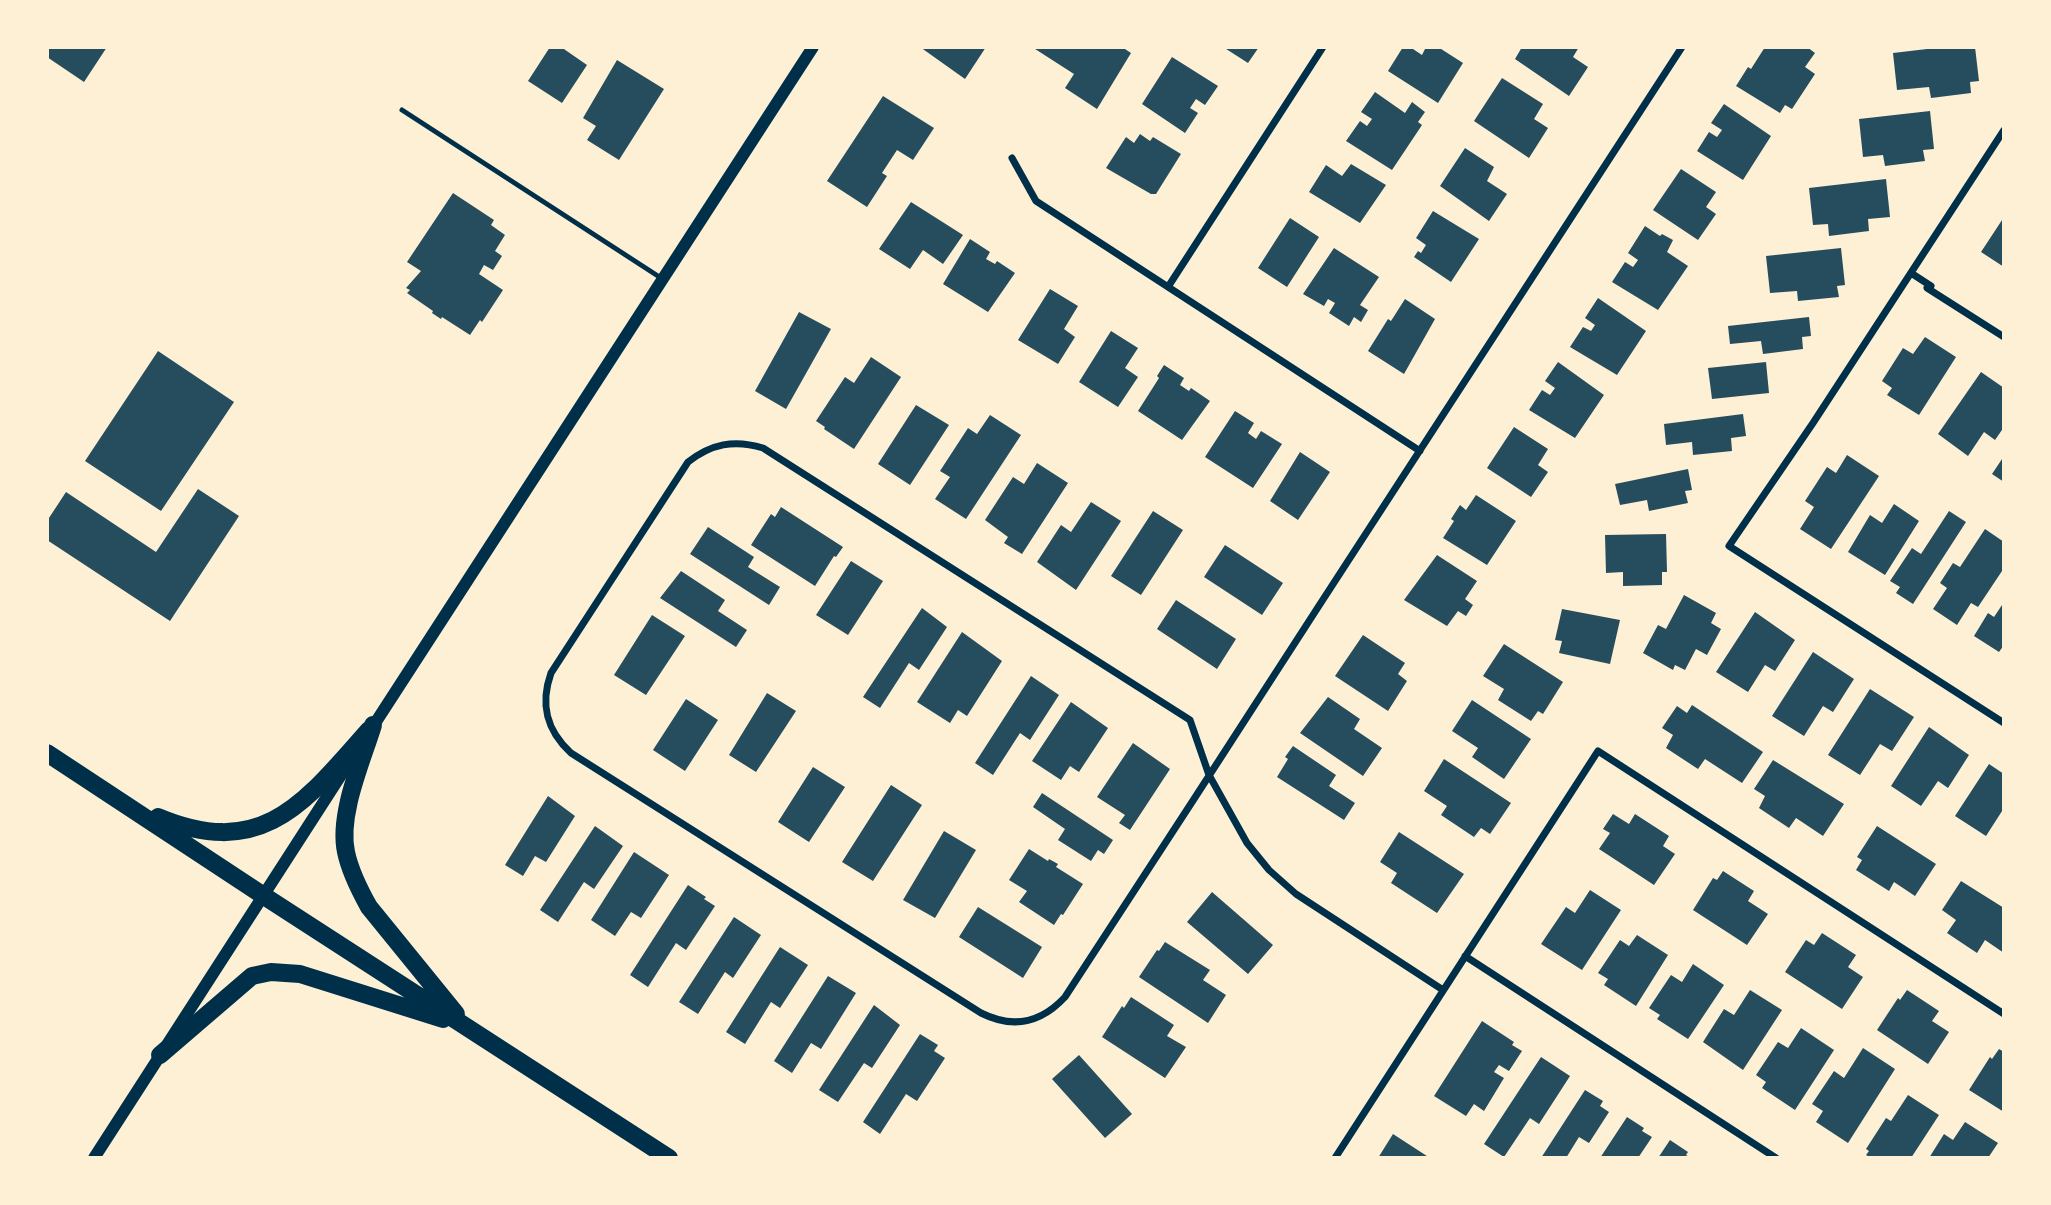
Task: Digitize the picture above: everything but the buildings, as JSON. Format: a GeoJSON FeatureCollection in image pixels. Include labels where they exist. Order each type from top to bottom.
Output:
{"type":"FeatureCollection","features":[{"type":"Feature","properties":{"kind":"main road"},"geometry":{"type":"LineString","coordinates":[[121,802],[191,829],[210,832],[242,831],[263,826],[299,806],[373,725]]}},
{"type":"Feature","properties":{"kind":"main road"},"geometry":{"type":"LineString","coordinates":[[373,725],[348,806],[346,851],[369,907],[467,1027]]}},
{"type":"Feature","properties":{"kind":"main road"},"geometry":{"type":"LineString","coordinates":[[47,753],[669,1158]]}},
{"type":"Feature","properties":{"kind":"main road"},"geometry":{"type":"LineString","coordinates":[[160,1055],[253,976],[271,972],[300,974],[467,1027]]}},
{"type":"Feature","properties":{"kind":"street"},"geometry":{"type":"LineString","coordinates":[[94,1158],[813,47]]}},
{"type":"Feature","properties":{"kind":"street"},"geometry":{"type":"LineString","coordinates":[[1168,287],[1323,47]]}},
{"type":"Feature","properties":{"kind":"street"},"geometry":{"type":"LineString","coordinates":[[1443,990],[1282,883],[1247,843],[1209,775],[1190,720],[763,449],[748,444],[716,445],[688,462],[551,673],[546,687],[544,702],[552,731],[571,753],[981,1013],[1004,1022],[1029,1021],[1043,1016],[1065,997],[1209,775],[1333,583],[1682,47]]}},
{"type":"Feature","properties":{"kind":"street"},"geometry":{"type":"LineString","coordinates":[[2004,130],[1813,423],[1729,546],[2004,723]]}},
{"type":"Feature","properties":{"kind":"street"},"geometry":{"type":"LineString","coordinates":[[1012,158],[1036,201],[1420,451]]}},
{"type":"Feature","properties":{"kind":"street"},"geometry":{"type":"LineString","coordinates":[[1910,272],[1931,286],[1927,288],[2004,337]]}},
{"type":"Feature","properties":{"kind":"street"},"geometry":{"type":"LineString","coordinates":[[1335,1158],[1598,751],[2004,1014]]}},
{"type":"Feature","properties":{"kind":"street"},"geometry":{"type":"LineString","coordinates":[[1465,956],[1776,1158]]}},
{"type":"Feature","properties":{"kind":"lane"},"geometry":{"type":"LineString","coordinates":[[402,110],[662,279]]}}]}
